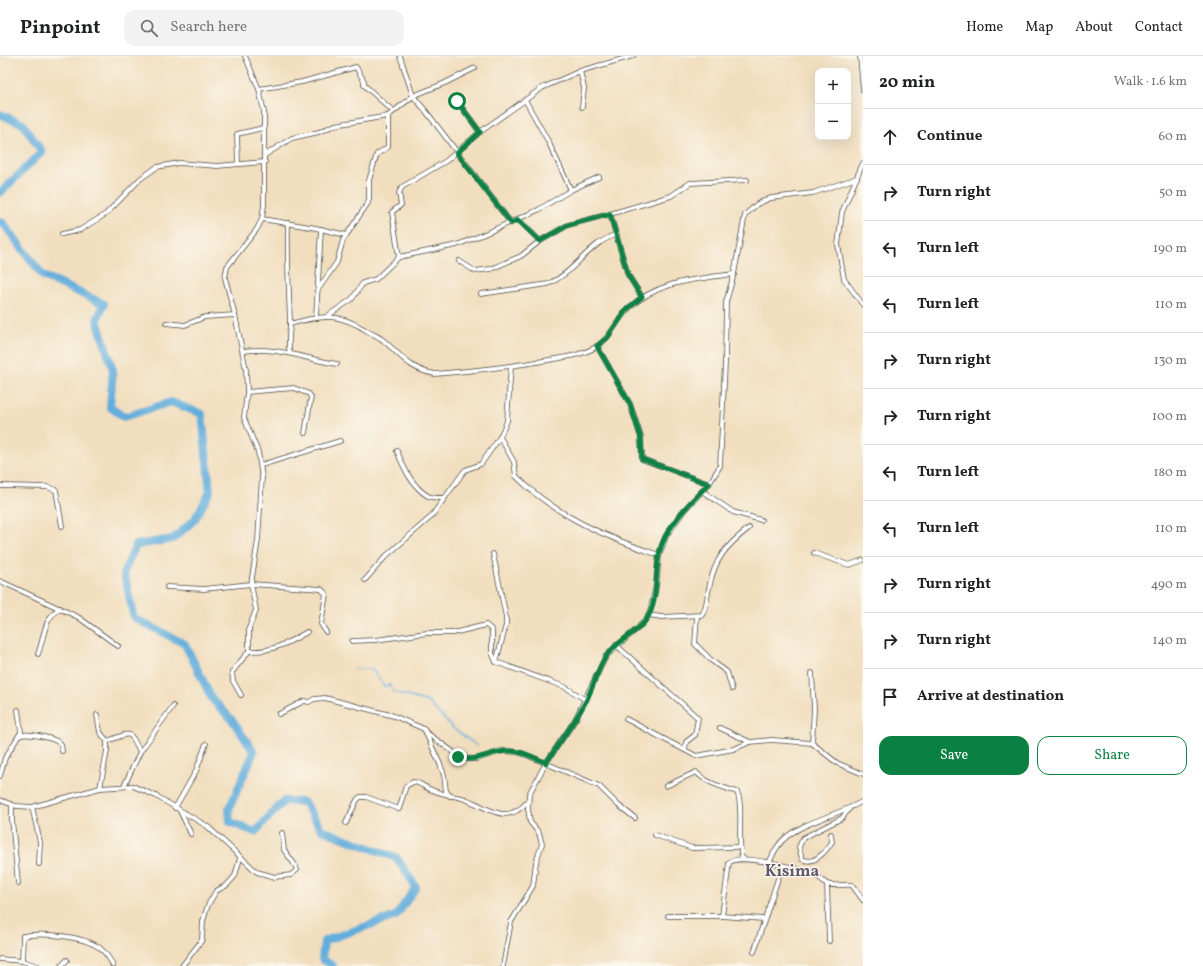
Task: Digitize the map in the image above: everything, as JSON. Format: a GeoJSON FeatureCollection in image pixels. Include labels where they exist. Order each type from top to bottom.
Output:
{"type":"FeatureCollection","features":[{"type":"Feature","properties":{"kind":"street"},"geometry":{"type":"LineString","coordinates":[[241,695],[233,681],[232,672],[249,651],[249,628],[256,606],[251,584],[258,540],[261,465],[258,452],[244,418],[247,392],[243,351],[225,278],[225,272],[227,267],[254,234],[262,219],[265,162],[263,128],[264,112],[259,90],[245,56]]}},
{"type":"Feature","properties":{"kind":"street"},"geometry":{"type":"LineString","coordinates":[[400,56],[413,96],[511,223]]}},
{"type":"Feature","properties":{"kind":"street"},"geometry":{"type":"LineString","coordinates":[[615,56],[616,62]]}},
{"type":"Feature","properties":{"kind":"street"},"geometry":{"type":"LineString","coordinates":[[399,257],[392,212],[401,205],[399,189],[457,153],[480,132],[525,100],[560,79],[580,71],[633,56]]}},
{"type":"Feature","properties":{"kind":"street"},"geometry":{"type":"LineString","coordinates":[[860,56],[863,90]]}},
{"type":"Feature","properties":{"kind":"street"},"geometry":{"type":"LineString","coordinates":[[259,90],[289,85],[356,67],[364,80],[364,85],[392,112]]}},
{"type":"Feature","properties":{"kind":"street"},"geometry":{"type":"LineString","coordinates":[[265,155],[292,138],[319,132],[335,125],[388,116],[413,96],[445,83],[475,68]]}},
{"type":"Feature","properties":{"kind":"street"},"geometry":{"type":"LineString","coordinates":[[580,71],[584,88],[582,107]]}},
{"type":"Feature","properties":{"kind":"street"},"geometry":{"type":"LineString","coordinates":[[525,100],[548,141],[571,190]]}},
{"type":"Feature","properties":{"kind":"street"},"geometry":{"type":"LineString","coordinates":[[457,101],[480,132]]}},
{"type":"Feature","properties":{"kind":"street"},"geometry":{"type":"LineString","coordinates":[[316,291],[337,262],[346,235],[368,203],[370,194],[368,180],[376,154],[388,147],[388,116]]}},
{"type":"Feature","properties":{"kind":"street"},"geometry":{"type":"LineString","coordinates":[[238,164],[236,134],[263,128]]}},
{"type":"Feature","properties":{"kind":"street"},"geometry":{"type":"LineString","coordinates":[[62,234],[80,230],[106,214],[140,179],[158,167],[179,163],[216,166],[265,162]]}},
{"type":"Feature","properties":{"kind":"street"},"geometry":{"type":"LineString","coordinates":[[863,163],[842,212],[838,245],[839,259],[844,279],[863,305]]}},
{"type":"Feature","properties":{"kind":"street"},"geometry":{"type":"LineString","coordinates":[[326,317],[352,299],[363,283],[376,279],[399,257],[408,254],[457,246],[518,220],[555,201],[571,190],[599,177]]}},
{"type":"Feature","properties":{"kind":"street"},"geometry":{"type":"LineString","coordinates":[[503,966],[511,922],[521,903],[533,886],[536,862],[542,844],[539,833],[530,822],[528,801],[529,794],[546,763],[575,720],[606,656],[616,645],[638,628],[649,615],[656,587],[659,555],[666,536],[685,509],[709,484],[715,475],[721,458],[721,409],[725,363],[726,302],[734,274],[742,224],[750,209],[771,198],[813,193],[857,178]]}},
{"type":"Feature","properties":{"kind":"street"},"geometry":{"type":"LineString","coordinates":[[459,261],[475,271],[491,269],[521,256],[540,241],[568,225],[671,196],[690,183],[747,180]]}},
{"type":"Feature","properties":{"kind":"street"},"geometry":{"type":"LineString","coordinates":[[610,214],[628,275],[642,297]]}},
{"type":"Feature","properties":{"kind":"street"},"geometry":{"type":"LineString","coordinates":[[262,219],[321,229],[346,235]]}},
{"type":"Feature","properties":{"kind":"street"},"geometry":{"type":"LineString","coordinates":[[518,220],[540,241]]}},
{"type":"Feature","properties":{"kind":"street"},"geometry":{"type":"LineString","coordinates":[[288,223],[287,260],[290,324],[288,346],[290,354]]}},
{"type":"Feature","properties":{"kind":"street"},"geometry":{"type":"LineString","coordinates":[[316,317],[316,291],[321,229]]}},
{"type":"Feature","properties":{"kind":"street"},"geometry":{"type":"LineString","coordinates":[[481,294],[548,284],[556,281],[593,247],[607,237],[617,234]]}},
{"type":"Feature","properties":{"kind":"street"},"geometry":{"type":"LineString","coordinates":[[290,324],[316,317],[341,318],[357,323],[384,341],[401,359],[424,372],[435,374],[511,366],[568,357],[597,346],[607,338],[626,310],[642,297],[662,286],[734,274]]}},
{"type":"Feature","properties":{"kind":"street"},"geometry":{"type":"LineString","coordinates":[[166,323],[185,325],[205,317],[235,315]]}},
{"type":"Feature","properties":{"kind":"street"},"geometry":{"type":"LineString","coordinates":[[597,346],[630,404],[641,438],[642,459],[709,484]]}},
{"type":"Feature","properties":{"kind":"street"},"geometry":{"type":"LineString","coordinates":[[243,351],[267,349],[337,364]]}},
{"type":"Feature","properties":{"kind":"street"},"geometry":{"type":"LineString","coordinates":[[365,580],[386,556],[431,517],[465,470],[481,464],[500,437],[507,421],[511,366]]}},
{"type":"Feature","properties":{"kind":"street"},"geometry":{"type":"LineString","coordinates":[[247,392],[294,388],[310,394],[311,397],[305,433]]}},
{"type":"Feature","properties":{"kind":"street"},"geometry":{"type":"LineString","coordinates":[[500,437],[514,462],[516,476],[554,508],[589,527],[659,555]]}},
{"type":"Feature","properties":{"kind":"street"},"geometry":{"type":"LineString","coordinates":[[261,465],[340,441]]}},
{"type":"Feature","properties":{"kind":"street"},"geometry":{"type":"LineString","coordinates":[[397,451],[407,474],[427,496],[444,498]]}},
{"type":"Feature","properties":{"kind":"street"},"geometry":{"type":"LineString","coordinates":[[0,486],[47,487],[56,490],[62,526]]}},
{"type":"Feature","properties":{"kind":"street"},"geometry":{"type":"LineString","coordinates":[[702,491],[733,512],[761,520]]}},
{"type":"Feature","properties":{"kind":"street"},"geometry":{"type":"LineString","coordinates":[[649,615],[697,616],[704,613],[711,577],[719,557],[731,542],[749,528]]}},
{"type":"Feature","properties":{"kind":"street"},"geometry":{"type":"LineString","coordinates":[[814,553],[849,565],[863,560]]}},
{"type":"Feature","properties":{"kind":"street"},"geometry":{"type":"LineString","coordinates":[[492,554],[506,617],[506,625],[496,662]]}},
{"type":"Feature","properties":{"kind":"street"},"geometry":{"type":"LineString","coordinates":[[0,581],[78,617],[118,646]]}},
{"type":"Feature","properties":{"kind":"street"},"geometry":{"type":"LineString","coordinates":[[167,587],[204,590],[251,584],[285,586],[324,591],[326,600],[322,615],[322,624],[326,632]]}},
{"type":"Feature","properties":{"kind":"street"},"geometry":{"type":"LineString","coordinates":[[38,654],[47,621],[52,613],[60,608]]}},
{"type":"Feature","properties":{"kind":"street"},"geometry":{"type":"LineString","coordinates":[[697,616],[695,644],[727,672],[732,690]]}},
{"type":"Feature","properties":{"kind":"street"},"geometry":{"type":"LineString","coordinates":[[352,641],[427,634],[453,634],[486,625],[492,630],[492,653],[496,662],[565,687],[586,700]]}},
{"type":"Feature","properties":{"kind":"street"},"geometry":{"type":"LineString","coordinates":[[249,651],[268,651],[284,645],[307,632]]}},
{"type":"Feature","properties":{"kind":"street"},"geometry":{"type":"LineString","coordinates":[[616,645],[698,718],[695,735],[686,742],[685,750]]}},
{"type":"Feature","properties":{"kind":"street"},"geometry":{"type":"LineString","coordinates":[[812,673],[814,709],[812,743]]}},
{"type":"Feature","properties":{"kind":"street"},"geometry":{"type":"LineString","coordinates":[[279,714],[304,701],[309,702],[314,699],[325,698],[394,716],[407,721],[427,732],[463,759],[477,759],[491,753],[510,751],[518,752],[599,786],[618,805],[635,818]]}},
{"type":"Feature","properties":{"kind":"street"},"geometry":{"type":"LineString","coordinates":[[124,786],[140,752],[173,706]]}},
{"type":"Feature","properties":{"kind":"street"},"geometry":{"type":"LineString","coordinates":[[0,776],[5,758],[19,736],[21,723],[18,710]]}},
{"type":"Feature","properties":{"kind":"street"},"geometry":{"type":"LineString","coordinates":[[97,716],[100,732],[107,741],[107,751],[100,788]]}},
{"type":"Feature","properties":{"kind":"street"},"geometry":{"type":"LineString","coordinates":[[626,719],[700,757],[734,750],[750,742],[772,740],[812,743],[837,764],[863,774]]}},
{"type":"Feature","properties":{"kind":"street"},"geometry":{"type":"LineString","coordinates":[[720,728],[750,742]]}},
{"type":"Feature","properties":{"kind":"street"},"geometry":{"type":"LineString","coordinates":[[427,732],[443,771],[446,792],[450,796]]}},
{"type":"Feature","properties":{"kind":"street"},"geometry":{"type":"LineString","coordinates":[[19,736],[26,734],[54,739],[61,744],[62,751]]}},
{"type":"Feature","properties":{"kind":"street"},"geometry":{"type":"LineString","coordinates":[[107,741],[126,734],[131,735],[135,738],[140,752]]}},
{"type":"Feature","properties":{"kind":"street"},"geometry":{"type":"LineString","coordinates":[[175,808],[196,771],[206,744]]}},
{"type":"Feature","properties":{"kind":"street"},"geometry":{"type":"LineString","coordinates":[[666,786],[679,782],[696,772],[717,786],[737,792],[740,811],[739,847],[742,858]]}},
{"type":"Feature","properties":{"kind":"street"},"geometry":{"type":"LineString","coordinates":[[346,823],[357,800],[360,797],[366,797],[398,809],[406,786],[412,782],[504,815],[518,812],[528,801]]}},
{"type":"Feature","properties":{"kind":"street"},"geometry":{"type":"LineString","coordinates":[[0,800],[12,805],[32,807],[100,788],[133,786],[145,791],[213,830],[240,858],[257,872],[267,875],[280,876],[294,874],[297,868],[284,850],[282,833]]}},
{"type":"Feature","properties":{"kind":"street"},"geometry":{"type":"LineString","coordinates":[[769,863],[778,845],[793,832],[849,809],[863,801]]}},
{"type":"Feature","properties":{"kind":"street"},"geometry":{"type":"LineString","coordinates":[[12,805],[18,883]]}},
{"type":"Feature","properties":{"kind":"street"},"geometry":{"type":"LineString","coordinates":[[32,807],[40,842],[39,864]]}},
{"type":"Feature","properties":{"kind":"street"},"geometry":{"type":"LineString","coordinates":[[831,834],[832,842],[822,855],[806,861],[802,859],[799,847],[803,838],[842,818],[849,809]]}},
{"type":"Feature","properties":{"kind":"street"},"geometry":{"type":"LineString","coordinates":[[180,811],[191,834]]}},
{"type":"Feature","properties":{"kind":"street"},"geometry":{"type":"LineString","coordinates":[[655,835],[692,848],[739,847]]}},
{"type":"Feature","properties":{"kind":"street"},"geometry":{"type":"LineString","coordinates":[[182,966],[202,940],[203,921],[208,905],[216,891],[227,885],[235,876],[240,858]]}},
{"type":"Feature","properties":{"kind":"street"},"geometry":{"type":"LineString","coordinates":[[722,916],[729,863],[735,859],[742,858],[813,874],[827,884],[852,885],[863,900]]}},
{"type":"Feature","properties":{"kind":"street"},"geometry":{"type":"LineString","coordinates":[[754,952],[763,919],[782,866]]}},
{"type":"Feature","properties":{"kind":"street"},"geometry":{"type":"LineString","coordinates":[[827,884],[829,941]]}},
{"type":"Feature","properties":{"kind":"street"},"geometry":{"type":"LineString","coordinates":[[668,916],[722,916],[763,919]]}},
{"type":"Feature","properties":{"kind":"street"},"geometry":{"type":"LineString","coordinates":[[22,961],[23,936],[63,936],[96,946],[104,953],[113,966]]}},
{"type":"Feature","properties":{"kind":"street"},"geometry":{"type":"LineString","coordinates":[[0,959],[22,961],[38,966]]}},
{"type":"Feature","properties":{"kind":"street"},"geometry":{"type":"LineString","coordinates":[[61,966],[67,960]]}},
{"type":"Feature","properties":{"kind":"waterway"},"geometry":{"type":"LineString","coordinates":[[0,114],[23,124],[42,152],[0,193]]}},
{"type":"Feature","properties":{"kind":"waterway"},"geometry":{"type":"LineString","coordinates":[[0,222],[3,223],[43,276],[104,304],[97,320],[113,370],[110,407],[124,417],[171,402],[202,414],[210,492],[195,519],[173,539],[136,545],[124,572],[134,618],[185,644],[212,699],[233,721],[254,752],[229,809],[230,822],[255,832],[284,801],[304,802],[322,830],[397,858],[416,887],[396,916],[324,941],[322,959],[333,966]]}},
{"type":"Feature","properties":{"kind":"waterway"},"geometry":{"type":"LineString","coordinates":[[353,669],[372,669],[384,686],[390,685],[394,692],[428,702],[453,728],[477,746]]}},
{"type":"Feature","properties":{"kind":"district","name":"Kisima"},"geometry":{"type":"Point","coordinates":[792,870]}},
{"type":"Feature","properties":{"kind":"route"},"geometry":{"type":"LineString","coordinates":[[457,101],[466,111],[480,132],[457,153],[511,223],[518,220],[540,241],[568,225],[610,214],[628,275],[642,297],[626,310],[607,338],[597,346],[619,385],[627,396],[639,429],[642,459],[709,484],[685,509],[666,536],[659,555],[656,587],[649,615],[638,628],[616,645],[606,656],[575,720],[546,763],[518,752],[510,751],[491,753],[472,760],[458,757]]}}]}
